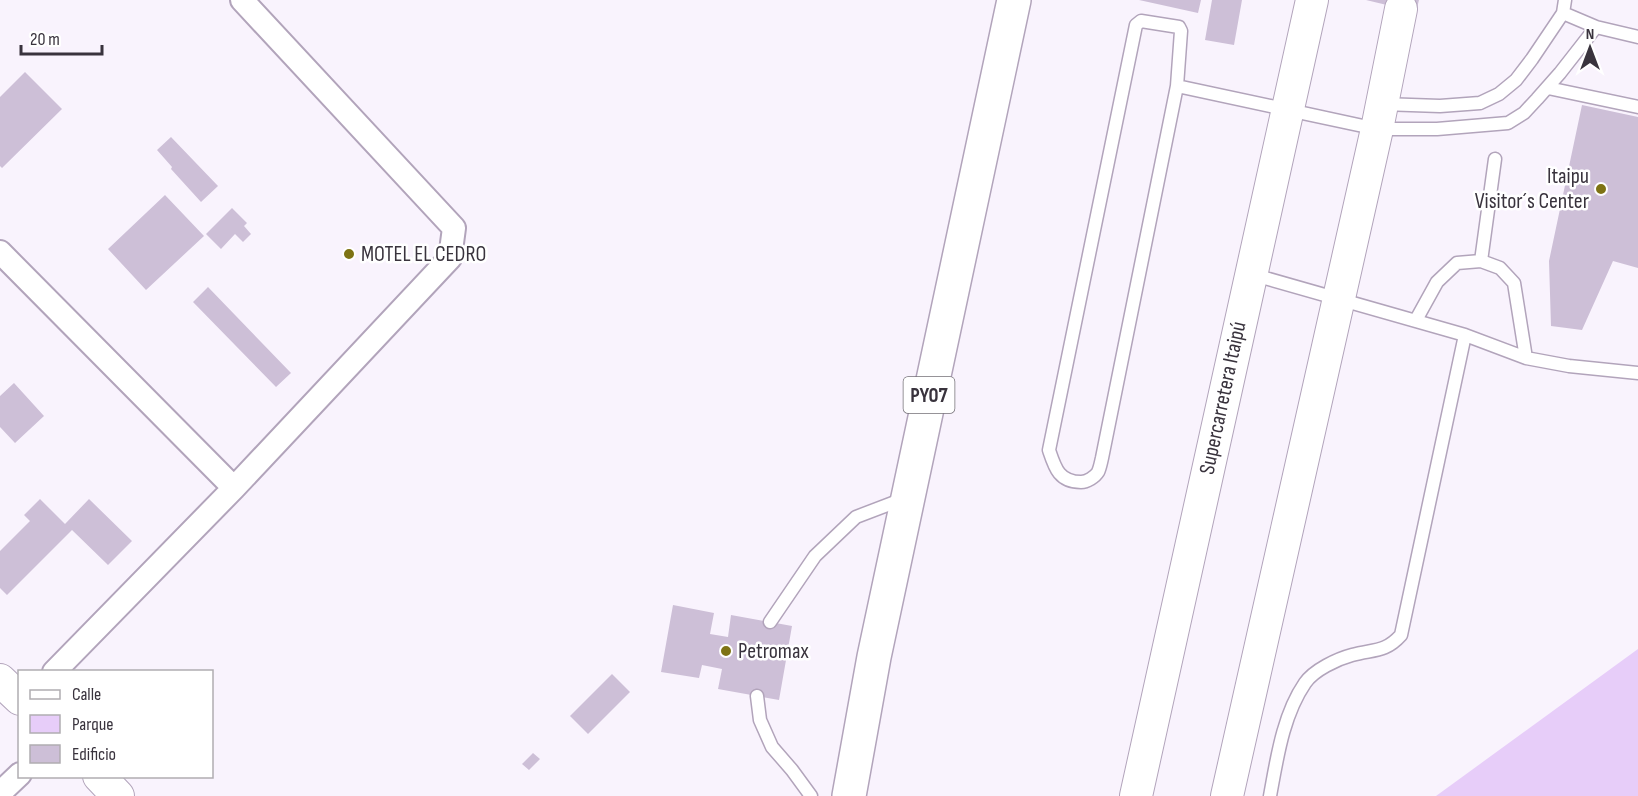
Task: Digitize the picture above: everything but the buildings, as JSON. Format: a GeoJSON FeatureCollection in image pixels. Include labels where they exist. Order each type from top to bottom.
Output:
{"type":"FeatureCollection","features":[{"type":"Feature","properties":{"kind":"highway","name":"PY07"},"geometry":{"type":"LineString","coordinates":[[849,794],[874,657],[907,498],[1014,0]]}},
{"type":"Feature","properties":{"kind":"street"},"geometry":{"type":"LineString","coordinates":[[56,670],[234,488],[450,258],[454,228],[242,0]]}},
{"type":"Feature","properties":{"kind":"street","name":"Supercarretera Itaipú"},"geometry":{"type":"LineString","coordinates":[[1137,796],[1312,0]]}},
{"type":"Feature","properties":{"kind":"street"},"geometry":{"type":"LineString","coordinates":[[1227,796],[1339,299],[1401,9]]}},
{"type":"Feature","properties":{"kind":"street"},"geometry":{"type":"LineString","coordinates":[[0,252],[234,488]]}},
{"type":"Feature","properties":{"kind":"street"},"geometry":{"type":"LineString","coordinates":[[0,680],[18,697]]}},
{"type":"Feature","properties":{"kind":"street"},"geometry":{"type":"LineString","coordinates":[[0,793],[18,776]]}},
{"type":"Feature","properties":{"kind":"street"},"geometry":{"type":"LineString","coordinates":[[100,778],[118,796]]}},
{"type":"Feature","properties":{"kind":"lane"},"geometry":{"type":"LineString","coordinates":[[1379,116],[1440,106],[1480,103],[1499,94],[1516,80],[1563,13],[1565,0]]}},
{"type":"Feature","properties":{"kind":"lane"},"geometry":{"type":"LineString","coordinates":[[1563,13],[1596,27],[1638,37]]}},
{"type":"Feature","properties":{"kind":"lane"},"geometry":{"type":"LineString","coordinates":[[1141,21],[1179,27],[1181,31],[1177,86],[1098,473],[1086,482],[1071,482],[1054,466],[1049,450],[1136,25],[1141,21]]}},
{"type":"Feature","properties":{"kind":"lane"},"geometry":{"type":"LineString","coordinates":[[1177,86],[1288,110],[1379,116],[1437,129],[1508,123],[1524,114],[1548,88],[1596,27]]}},
{"type":"Feature","properties":{"kind":"lane"},"geometry":{"type":"LineString","coordinates":[[1548,88],[1638,107]]}},
{"type":"Feature","properties":{"kind":"lane"},"geometry":{"type":"LineString","coordinates":[[1481,261],[1495,159]]}},
{"type":"Feature","properties":{"kind":"lane"},"geometry":{"type":"LineString","coordinates":[[1416,321],[1437,282],[1450,269],[1457,263],[1481,261],[1500,268],[1514,283],[1526,358]]}},
{"type":"Feature","properties":{"kind":"lane"},"geometry":{"type":"LineString","coordinates":[[1250,274],[1466,335],[1526,358],[1569,366],[1638,373]]}},
{"type":"Feature","properties":{"kind":"lane"},"geometry":{"type":"LineString","coordinates":[[1270,796],[1276,761],[1289,713],[1306,681],[1328,664],[1393,644],[1401,635],[1466,335]]}},
{"type":"Feature","properties":{"kind":"lane"},"geometry":{"type":"LineString","coordinates":[[770,622],[815,556],[856,517],[907,498]]}},
{"type":"Feature","properties":{"kind":"lane"},"geometry":{"type":"LineString","coordinates":[[757,696],[760,720],[772,747],[811,796]]}},
{"type":"Feature","properties":{"kind":"green space"},"geometry":{"type":"Polygon","coordinates":[[[1638,649],[1638,796],[1436,796],[1638,649]]]}},
{"type":"Feature","properties":{"kind":"place","name":"Itaipu Visitor´s Center"},"geometry":{"type":"Point","coordinates":[1601,189]}},
{"type":"Feature","properties":{"kind":"place","name":"MOTEL EL CEDRO"},"geometry":{"type":"Point","coordinates":[349,254]}},
{"type":"Feature","properties":{"kind":"place","name":"Petromax"},"geometry":{"type":"Point","coordinates":[726,651]}}]}
